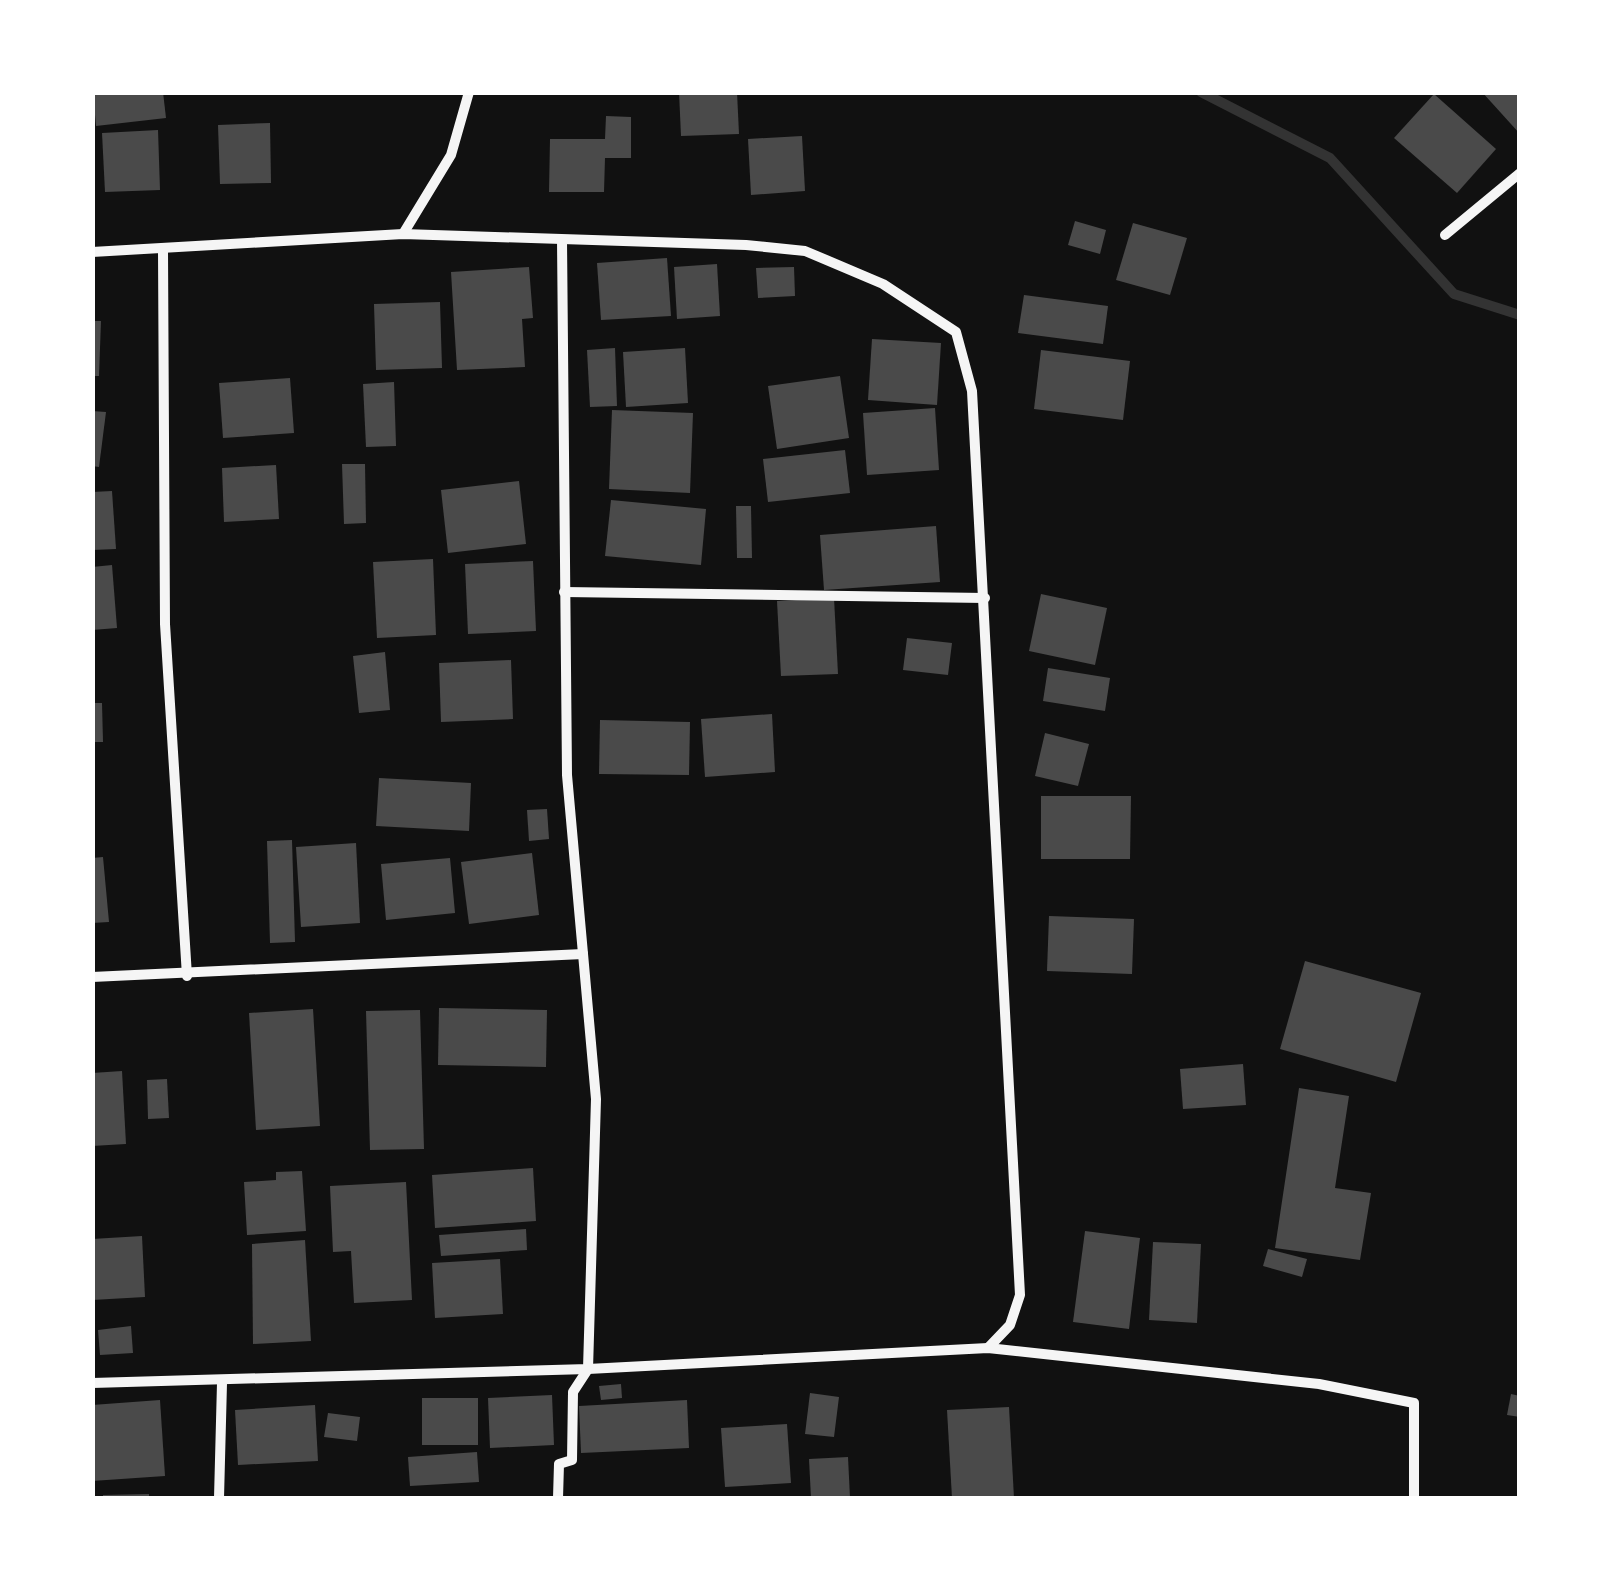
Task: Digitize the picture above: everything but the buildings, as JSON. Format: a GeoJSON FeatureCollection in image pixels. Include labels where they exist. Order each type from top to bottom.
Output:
{"type":"FeatureCollection","features":[{"type":"Feature","properties":{"kind":"street"},"geometry":{"type":"LineString","coordinates":[[402,234],[451,154],[469,92]]}},
{"type":"Feature","properties":{"kind":"street"},"geometry":{"type":"LineString","coordinates":[[1445,235],[1520,173]]}},
{"type":"Feature","properties":{"kind":"street"},"geometry":{"type":"LineString","coordinates":[[92,252],[162,251],[402,234],[805,251],[883,284],[956,332],[972,391],[1020,1295],[1010,1326],[988,1348]]}},
{"type":"Feature","properties":{"kind":"street"},"geometry":{"type":"LineString","coordinates":[[558,1498],[558,1464],[572,1460],[573,1392],[588,1368],[596,1098],[568,774],[562,240]]}},
{"type":"Feature","properties":{"kind":"street"},"geometry":{"type":"LineString","coordinates":[[162,251],[165,624],[187,976]]}},
{"type":"Feature","properties":{"kind":"street"},"geometry":{"type":"LineString","coordinates":[[564,592],[985,598]]}},
{"type":"Feature","properties":{"kind":"street"},"geometry":{"type":"LineString","coordinates":[[92,977],[187,976],[582,954]]}},
{"type":"Feature","properties":{"kind":"street"},"geometry":{"type":"LineString","coordinates":[[92,1383],[588,1368],[988,1348],[1319,1384],[1414,1403],[1414,1498]]}},
{"type":"Feature","properties":{"kind":"street"},"geometry":{"type":"LineString","coordinates":[[219,1498],[222,1382]]}},
{"type":"Feature","properties":{"kind":"waterway"},"geometry":{"type":"LineString","coordinates":[[1201,92],[1330,158],[1454,294],[1520,315]]}}]}
